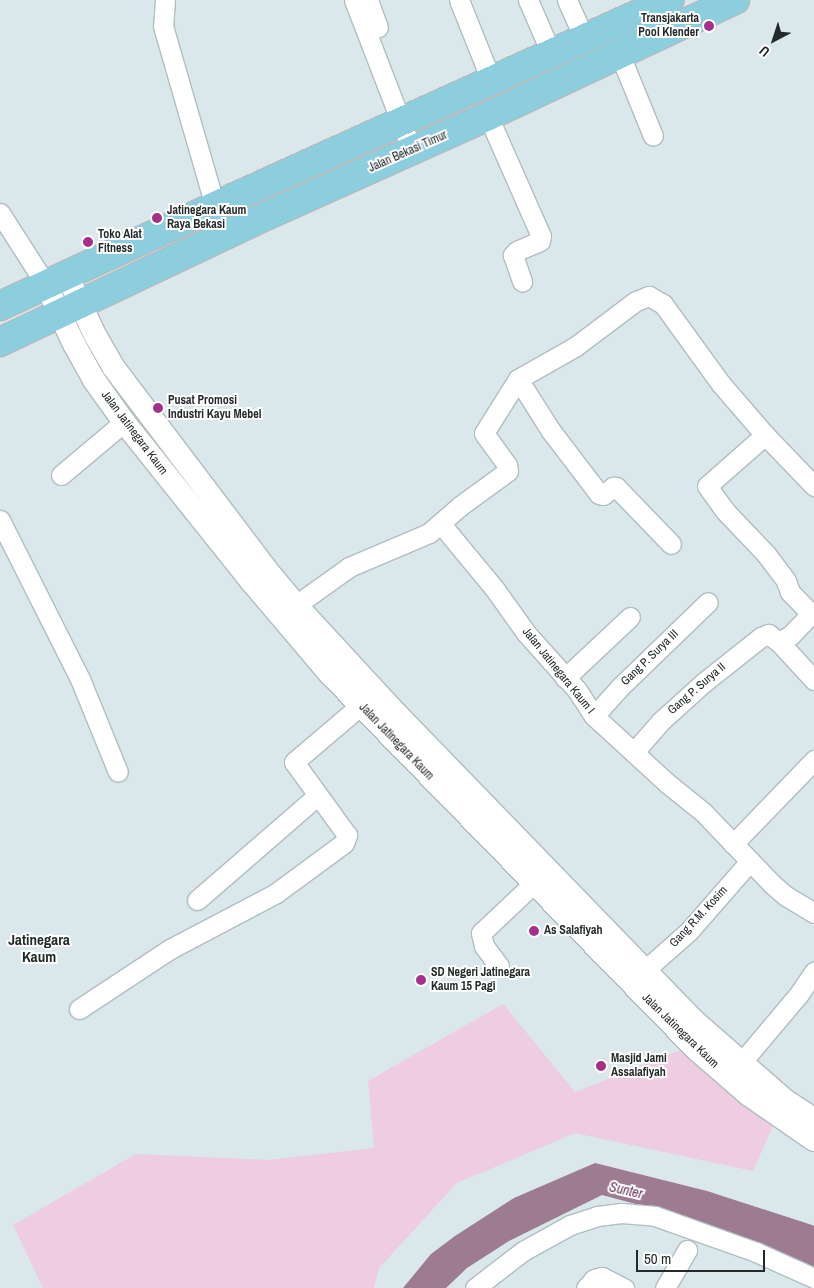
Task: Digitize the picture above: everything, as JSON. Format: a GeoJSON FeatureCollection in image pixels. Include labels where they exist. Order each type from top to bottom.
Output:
{"type":"FeatureCollection","features":[{"type":"Feature","properties":{"kind":"main road"},"geometry":{"type":"LineString","coordinates":[[0,306],[215,206],[670,0]]}},
{"type":"Feature","properties":{"kind":"main road","name":"Jalan Bekasi Timur"},"geometry":{"type":"LineString","coordinates":[[0,342],[69,308],[620,55],[735,0]]}},
{"type":"Feature","properties":{"kind":"street"},"geometry":{"type":"LineString","coordinates":[[165,0],[163,26],[215,206]]}},
{"type":"Feature","properties":{"kind":"street"},"geometry":{"type":"LineString","coordinates":[[354,0],[410,117]]}},
{"type":"Feature","properties":{"kind":"street"},"geometry":{"type":"LineString","coordinates":[[368,0],[408,103],[412,150]]}},
{"type":"Feature","properties":{"kind":"street"},"geometry":{"type":"LineString","coordinates":[[458,0],[492,80]]}},
{"type":"Feature","properties":{"kind":"street"},"geometry":{"type":"LineString","coordinates":[[528,0],[551,53]]}},
{"type":"Feature","properties":{"kind":"street"},"geometry":{"type":"LineString","coordinates":[[566,0],[584,38]]}},
{"type":"Feature","properties":{"kind":"street"},"geometry":{"type":"LineString","coordinates":[[620,55],[653,136]]}},
{"type":"Feature","properties":{"kind":"street"},"geometry":{"type":"LineString","coordinates":[[488,116],[542,236],[540,241],[513,254],[522,281]]}},
{"type":"Feature","properties":{"kind":"street"},"geometry":{"type":"LineString","coordinates":[[0,213],[56,280]]}},
{"type":"Feature","properties":{"kind":"street","name":"Jalan Jatinegara Kaum"},"geometry":{"type":"LineString","coordinates":[[56,280],[69,308],[94,380],[124,422],[258,574],[296,605],[390,707],[692,1019],[786,1101],[814,1119]]}},
{"type":"Feature","properties":{"kind":"street"},"geometry":{"type":"LineString","coordinates":[[296,605],[349,567],[406,544],[441,524],[460,506],[508,471],[507,465],[484,433],[518,379],[576,346],[636,301],[649,296],[663,304],[721,384],[765,435],[814,486]]}},
{"type":"Feature","properties":{"kind":"street","name":"Jalan Jatinegara Kaum"},"geometry":{"type":"LineString","coordinates":[[69,308],[95,335],[114,368],[329,673],[697,1050],[749,1095],[814,1140]]}},
{"type":"Feature","properties":{"kind":"street"},"geometry":{"type":"LineString","coordinates":[[518,379],[551,431],[599,494],[603,494],[616,487],[671,544]]}},
{"type":"Feature","properties":{"kind":"street"},"geometry":{"type":"LineString","coordinates":[[61,474],[124,422]]}},
{"type":"Feature","properties":{"kind":"street"},"geometry":{"type":"LineString","coordinates":[[765,435],[707,488],[766,554],[786,581],[790,592],[812,612]]}},
{"type":"Feature","properties":{"kind":"street"},"geometry":{"type":"LineString","coordinates":[[0,520],[80,679],[118,772]]}},
{"type":"Feature","properties":{"kind":"street","name":"Jalan Jatinegara Kaum I"},"geometry":{"type":"LineString","coordinates":[[441,524],[494,588],[526,633],[565,678],[594,716],[703,812],[786,896],[814,913]]}},
{"type":"Feature","properties":{"kind":"street","name":"Gang P. Surya III"},"geometry":{"type":"LineString","coordinates":[[594,716],[620,687],[708,602]]}},
{"type":"Feature","properties":{"kind":"street","name":"Gang P. Surya II"},"geometry":{"type":"LineString","coordinates":[[634,752],[661,721],[703,683],[761,637],[773,638],[791,635],[812,612]]}},
{"type":"Feature","properties":{"kind":"street"},"geometry":{"type":"LineString","coordinates":[[565,678],[630,616]]}},
{"type":"Feature","properties":{"kind":"street"},"geometry":{"type":"LineString","coordinates":[[773,638],[814,680]]}},
{"type":"Feature","properties":{"kind":"street"},"geometry":{"type":"LineString","coordinates":[[79,1008],[170,949],[276,893],[344,843],[348,835],[295,765],[295,759],[361,705]]}},
{"type":"Feature","properties":{"kind":"street"},"geometry":{"type":"LineString","coordinates":[[733,844],[814,760]]}},
{"type":"Feature","properties":{"kind":"street"},"geometry":{"type":"LineString","coordinates":[[197,900],[317,796]]}},
{"type":"Feature","properties":{"kind":"street","name":"Gang R.M. Kosim"},"geometry":{"type":"LineString","coordinates":[[645,970],[689,931],[750,861]]}},
{"type":"Feature","properties":{"kind":"street"},"geometry":{"type":"LineString","coordinates":[[499,966],[484,946],[481,933],[534,883]]}},
{"type":"Feature","properties":{"kind":"street"},"geometry":{"type":"LineString","coordinates":[[741,1063],[799,994],[814,972]]}},
{"type":"Feature","properties":{"kind":"street"},"geometry":{"type":"LineString","coordinates":[[475,1288],[523,1251],[570,1225],[597,1216],[622,1214],[655,1216],[756,1252],[814,1278]]}},
{"type":"Feature","properties":{"kind":"street"},"geometry":{"type":"LineString","coordinates":[[665,1288],[687,1250]]}},
{"type":"Feature","properties":{"kind":"street"},"geometry":{"type":"LineString","coordinates":[[590,1284],[606,1278],[624,1288]]}},
{"type":"Feature","properties":{"kind":"shaded area"},"geometry":{"type":"Polygon","coordinates":[[[503,1004],[575,1092],[691,1046],[775,1121],[753,1171],[575,1133],[457,1183],[379,1268],[374,1288],[43,1288],[13,1225],[136,1154],[268,1160],[374,1148],[368,1081],[503,1004]]]}},
{"type":"Feature","properties":{"kind":"water","name":"Sunter"},"geometry":{"type":"Polygon","coordinates":[[[595,1163],[707,1191],[814,1226],[814,1273],[696,1220],[602,1195],[509,1241],[467,1268],[446,1288],[403,1288],[431,1254],[455,1236],[514,1198],[595,1163]]]}},
{"type":"Feature","properties":{"kind":"place","name":"Transjakarta Pool Klender"},"geometry":{"type":"Point","coordinates":[709,26]}},
{"type":"Feature","properties":{"kind":"place","name":"Jatinegara Kaum Raya Bekasi"},"geometry":{"type":"Point","coordinates":[157,218]}},
{"type":"Feature","properties":{"kind":"place","name":"Toko Alat Fitness"},"geometry":{"type":"Point","coordinates":[88,242]}},
{"type":"Feature","properties":{"kind":"place","name":"Pusat Promosi Industri Kayu Mebel"},"geometry":{"type":"Point","coordinates":[158,408]}},
{"type":"Feature","properties":{"kind":"place","name":"As Salafiyah"},"geometry":{"type":"Point","coordinates":[534,931]}},
{"type":"Feature","properties":{"kind":"place","name":"SD Negeri Jatinegara Kaum 15 Pagi"},"geometry":{"type":"Point","coordinates":[421,980]}},
{"type":"Feature","properties":{"kind":"place","name":"Masjid Jami Assalafiyah"},"geometry":{"type":"Point","coordinates":[601,1066]}},
{"type":"Feature","properties":{"kind":"district","name":"Jatinegara Kaum"},"geometry":{"type":"Point","coordinates":[39,948]}}]}
